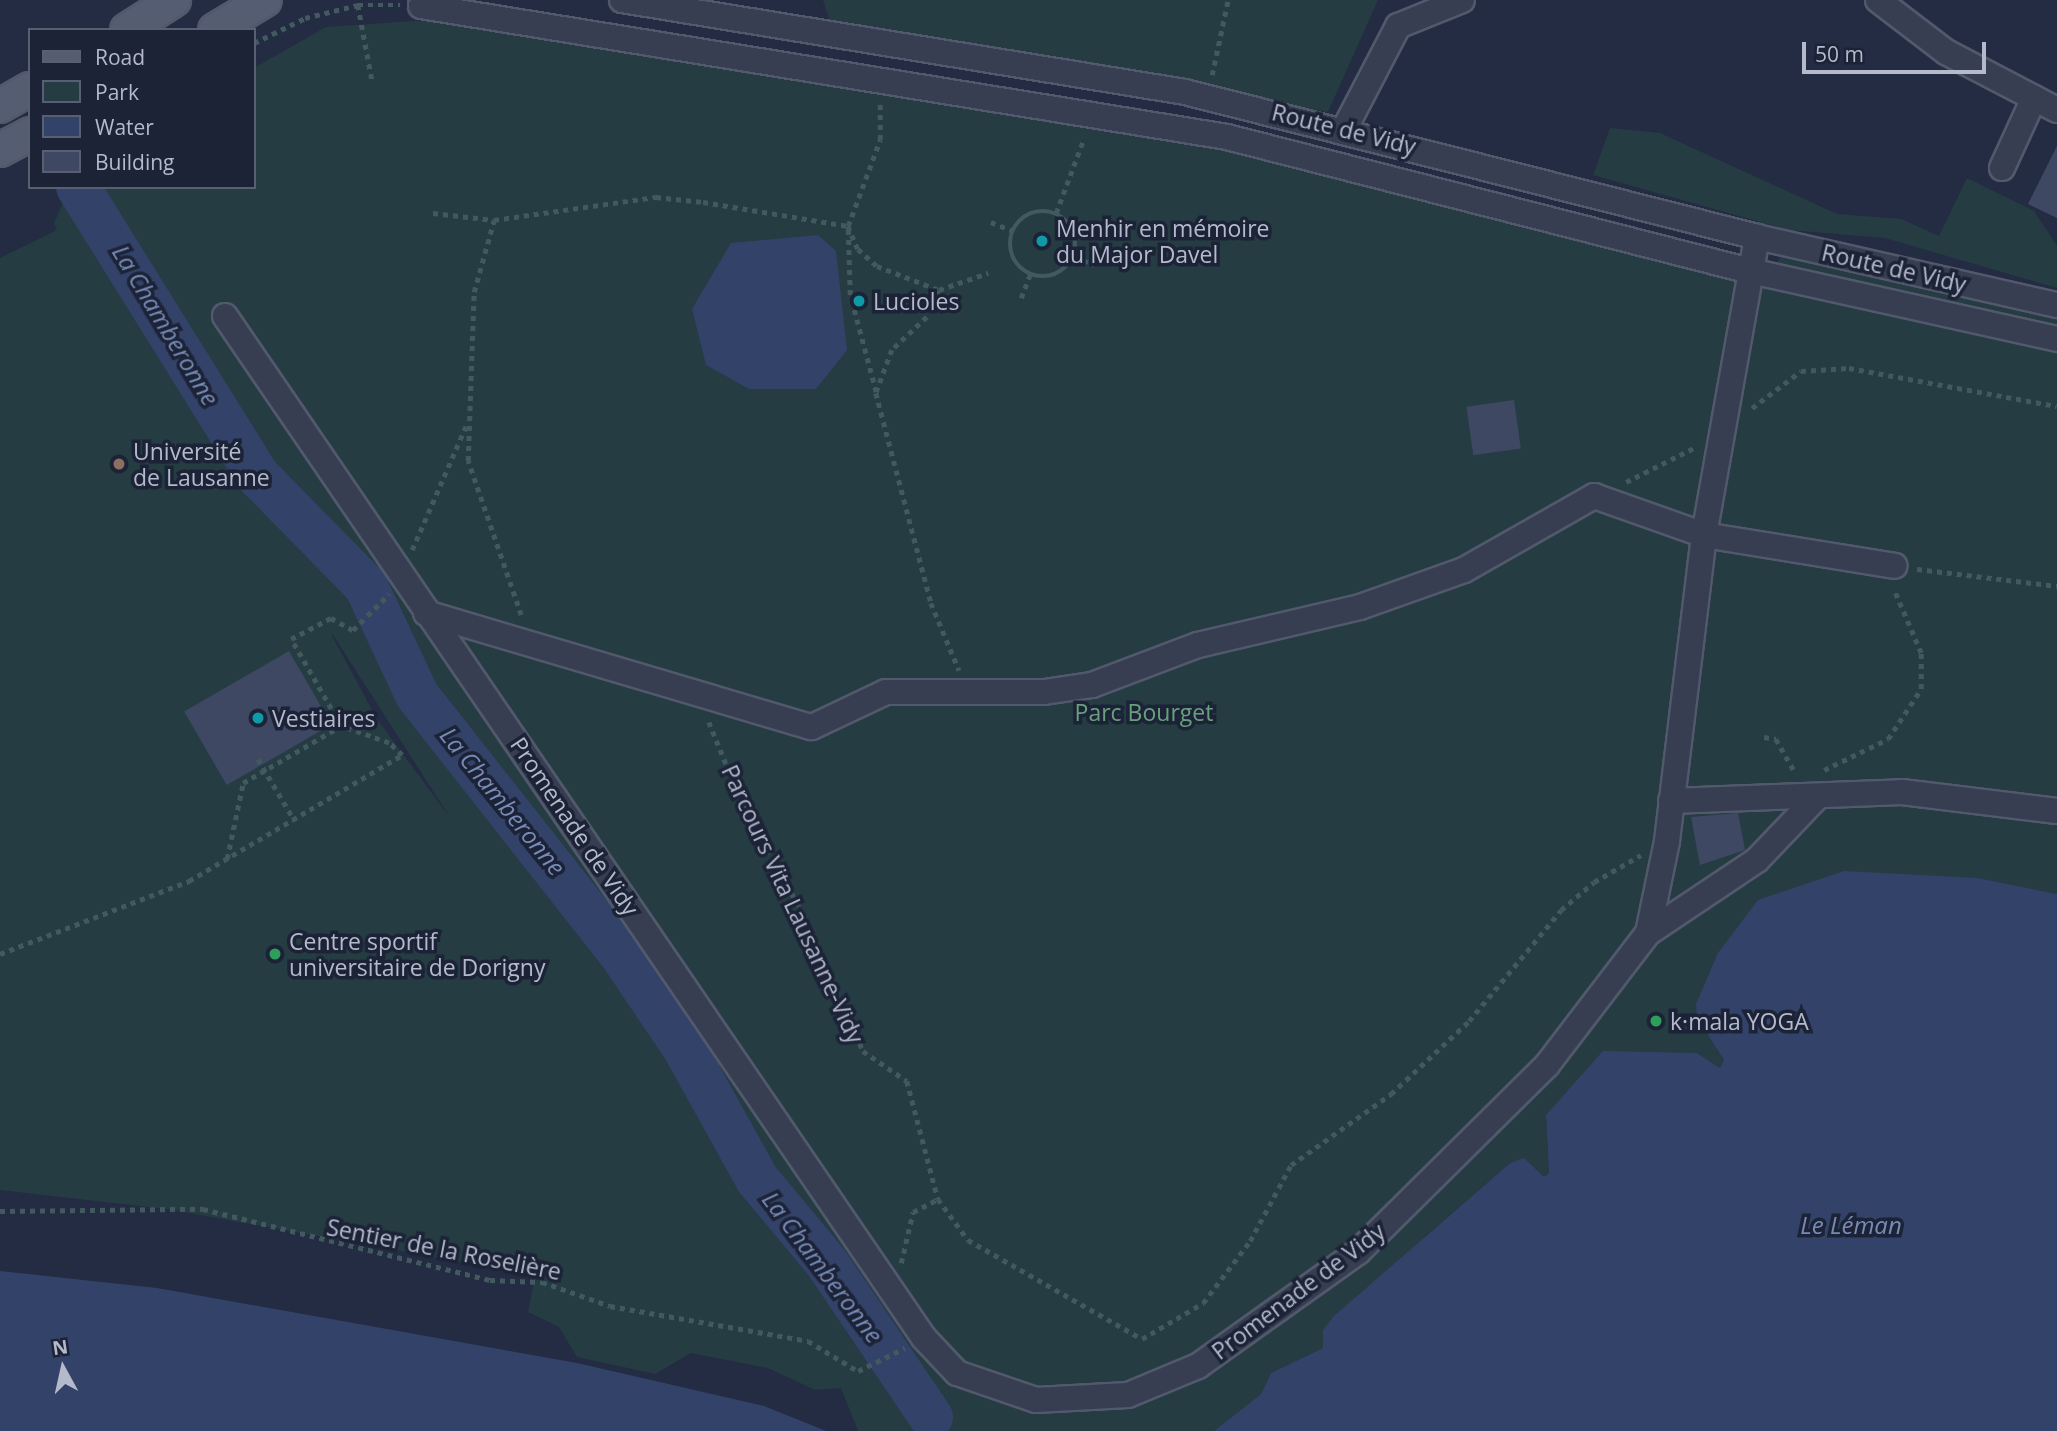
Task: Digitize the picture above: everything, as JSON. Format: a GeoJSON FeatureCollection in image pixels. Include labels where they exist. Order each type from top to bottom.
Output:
{"type":"FeatureCollection","features":[{"type":"Feature","properties":{"kind":"main road"},"geometry":{"type":"LineString","coordinates":[[218,28],[265,0]]}},
{"type":"Feature","properties":{"kind":"main road"},"geometry":{"type":"LineString","coordinates":[[131,28],[178,1]]}},
{"type":"Feature","properties":{"kind":"main road"},"geometry":{"type":"LineString","coordinates":[[0,106],[28,90]]}},
{"type":"Feature","properties":{"kind":"main road"},"geometry":{"type":"LineString","coordinates":[[0,150],[28,135]]}},
{"type":"Feature","properties":{"kind":"street","name":"Route de Vidy"},"geometry":{"type":"LineString","coordinates":[[622,0],[1207,97],[1345,128],[1756,237],[2057,304]]}},
{"type":"Feature","properties":{"kind":"street"},"geometry":{"type":"LineString","coordinates":[[1878,0],[1946,52],[2057,110]]}},
{"type":"Feature","properties":{"kind":"street"},"geometry":{"type":"LineString","coordinates":[[1345,128],[1398,26],[1452,2]]}},
{"type":"Feature","properties":{"kind":"street"},"geometry":{"type":"LineString","coordinates":[[421,5],[880,77],[1227,138],[1746,270],[2057,338]]}},
{"type":"Feature","properties":{"kind":"street"},"geometry":{"type":"LineString","coordinates":[[0,90],[28,80]]}},
{"type":"Feature","properties":{"kind":"street"},"geometry":{"type":"LineString","coordinates":[[2002,168],[2034,98]]}},
{"type":"Feature","properties":{"kind":"street","name":"Promenade de Vidy"},"geometry":{"type":"LineString","coordinates":[[1648,933],[1667,841],[1704,535],[1746,270],[1756,237]]}},
{"type":"Feature","properties":{"kind":"street","name":"Promenade de Vidy"},"geometry":{"type":"LineString","coordinates":[[225,316],[402,580],[894,1291],[915,1343],[957,1373],[1036,1401],[1128,1395],[1198,1366],[1358,1252],[1461,1157],[1547,1065],[1648,933],[1757,860],[1809,785]]}},
{"type":"Feature","properties":{"kind":"street"},"geometry":{"type":"LineString","coordinates":[[426,613],[529,639],[812,726],[886,692],[1044,692],[1092,685],[1198,645],[1360,607],[1464,570],[1594,496],[1704,535],[1895,566]]}},
{"type":"Feature","properties":{"kind":"street"},"geometry":{"type":"LineString","coordinates":[[1671,801],[1809,785],[1902,792],[2057,811]]}},
{"type":"Feature","properties":{"kind":"path"},"geometry":{"type":"LineString","coordinates":[[1207,97],[1228,0]]}},
{"type":"Feature","properties":{"kind":"path"},"geometry":{"type":"LineString","coordinates":[[256,42],[358,5],[421,5]]}},
{"type":"Feature","properties":{"kind":"path"},"geometry":{"type":"LineString","coordinates":[[358,5],[372,80]]}},
{"type":"Feature","properties":{"kind":"path"},"geometry":{"type":"LineString","coordinates":[[880,77],[880,140],[848,226],[850,295],[930,603],[968,691]]}},
{"type":"Feature","properties":{"kind":"path"},"geometry":{"type":"LineString","coordinates":[[1056,214],[1093,114]]}},
{"type":"Feature","properties":{"kind":"path"},"geometry":{"type":"LineString","coordinates":[[433,213],[494,220],[656,197],[848,226]]}},
{"type":"Feature","properties":{"kind":"path"},"geometry":{"type":"LineString","coordinates":[[1035,211],[1056,214],[1076,236],[1074,257],[1060,272],[1030,274],[1011,251],[1013,231],[1035,211]]}},
{"type":"Feature","properties":{"kind":"path"},"geometry":{"type":"LineString","coordinates":[[494,220],[474,292],[468,461],[529,639]]}},
{"type":"Feature","properties":{"kind":"path"},"geometry":{"type":"LineString","coordinates":[[991,222],[1013,231]]}},
{"type":"Feature","properties":{"kind":"path"},"geometry":{"type":"LineString","coordinates":[[848,226],[859,249],[877,266],[939,290],[988,273]]}},
{"type":"Feature","properties":{"kind":"path"},"geometry":{"type":"LineString","coordinates":[[1074,257],[1095,264]]}},
{"type":"Feature","properties":{"kind":"path"},"geometry":{"type":"LineString","coordinates":[[1021,298],[1030,274]]}},
{"type":"Feature","properties":{"kind":"path"},"geometry":{"type":"LineString","coordinates":[[876,393],[892,350],[927,317],[939,290]]}},
{"type":"Feature","properties":{"kind":"path"},"geometry":{"type":"LineString","coordinates":[[1594,496],[1722,432],[1801,371],[1849,368],[2057,406]]}},
{"type":"Feature","properties":{"kind":"path"},"geometry":{"type":"LineString","coordinates":[[0,954],[189,881],[295,821],[402,755],[390,743],[341,726],[291,639],[331,618],[353,631],[402,580],[468,422]]}},
{"type":"Feature","properties":{"kind":"path"},"geometry":{"type":"LineString","coordinates":[[1788,780],[1809,785],[1888,739],[1921,689],[1921,653],[1891,581],[1895,566],[2057,586]]}},
{"type":"Feature","properties":{"kind":"path","name":"Parcours Vita Lausanne-Vidy"},"geometry":{"type":"LineString","coordinates":[[696,692],[747,815],[804,915],[863,1051],[906,1082],[939,1199],[968,1240],[1142,1339],[1203,1303],[1250,1241],[1291,1165],[1359,1122],[1469,1021],[1577,896],[1667,841]]}},
{"type":"Feature","properties":{"kind":"path"},"geometry":{"type":"LineString","coordinates":[[228,859],[243,783],[341,726]]}},
{"type":"Feature","properties":{"kind":"path"},"geometry":{"type":"LineString","coordinates":[[1764,737],[1776,739],[1809,785]]}},
{"type":"Feature","properties":{"kind":"path"},"geometry":{"type":"LineString","coordinates":[[258,759],[295,821]]}},
{"type":"Feature","properties":{"kind":"path"},"geometry":{"type":"LineString","coordinates":[[894,1291],[914,1212],[939,1199]]}},
{"type":"Feature","properties":{"kind":"path","name":"Sentier de la Roselière"},"geometry":{"type":"LineString","coordinates":[[0,1211],[203,1209],[490,1280],[542,1282],[610,1306],[808,1341],[858,1371],[872,1368],[915,1343]]}},
{"type":"Feature","properties":{"kind":"green space"},"geometry":{"type":"Polygon","coordinates":[[[823,0],[1378,0],[1328,112],[830,21],[823,0]]]}},
{"type":"Feature","properties":{"kind":"green space","name":"Parc Bourget"},"geometry":{"type":"Polygon","coordinates":[[[471,17],[1188,136],[1769,282],[1780,257],[2057,320],[2057,894],[1978,878],[1697,1018],[1724,1060],[1720,1068],[1697,1053],[1546,1115],[1549,1173],[1544,1177],[1524,1159],[1510,1163],[1423,1238],[1413,1263],[1405,1256],[1323,1330],[1323,1348],[1271,1373],[1261,1394],[1214,1431],[948,1431],[922,1406],[921,1431],[858,1431],[841,1388],[815,1390],[768,1368],[691,1353],[655,1374],[577,1357],[559,1327],[528,1312],[535,1275],[167,1209],[0,1190],[0,258],[57,230],[54,223],[69,189],[256,189],[256,67],[326,27],[471,17]],[[331,634],[377,719],[451,819],[333,635],[331,634]]]}},
{"type":"Feature","properties":{"kind":"green space"},"geometry":{"type":"Polygon","coordinates":[[[1610,128],[1660,133],[1837,214],[1901,219],[1939,236],[1967,178],[2034,211],[2057,246],[2057,288],[1885,238],[1789,230],[1593,175],[1610,128]]]}},
{"type":"Feature","properties":{"kind":"water"},"geometry":{"type":"Polygon","coordinates":[[[818,235],[836,251],[847,350],[816,389],[749,389],[706,365],[692,309],[731,243],[818,235]]]}},
{"type":"Feature","properties":{"kind":"water","name":"Le Léman"},"geometry":{"type":"Polygon","coordinates":[[[1844,871],[1978,878],[2057,894],[2057,1431],[1214,1431],[1261,1394],[1271,1373],[1323,1348],[1323,1330],[1334,1316],[1510,1163],[1524,1158],[1544,1177],[1549,1173],[1546,1115],[1603,1051],[1697,1053],[1720,1068],[1724,1060],[1697,1018],[1696,1004],[1718,953],[1758,900],[1844,871]]]}},
{"type":"Feature","properties":{"kind":"water"},"geometry":{"type":"Polygon","coordinates":[[[0,1271],[157,1288],[577,1363],[764,1406],[826,1431],[0,1431],[0,1271]]]}},
{"type":"Feature","properties":{"kind":"building"},"geometry":{"type":"Polygon","coordinates":[[[2057,146],[2057,218],[2028,204],[2057,146]]]}},
{"type":"Feature","properties":{"kind":"building"},"geometry":{"type":"Polygon","coordinates":[[[1514,400],[1521,449],[1473,455],[1466,407],[1514,400]]]}},
{"type":"Feature","properties":{"kind":"building","name":"Vestiaires"},"geometry":{"type":"Polygon","coordinates":[[[289,651],[332,725],[227,785],[184,712],[289,651]]]}},
{"type":"Feature","properties":{"kind":"building"},"geometry":{"type":"Polygon","coordinates":[[[1738,813],[1745,850],[1700,865],[1691,817],[1738,813]]]}},
{"type":"Feature","properties":{"kind":"waterway","name":"La Chamberonne"},"geometry":{"type":"LineString","coordinates":[[79,189],[257,475],[366,586],[417,695],[623,957],[685,1049],[757,1179],[827,1263],[931,1417]]}},
{"type":"Feature","properties":{"kind":"place","name":"Menhir en mémoire du Major Davel"},"geometry":{"type":"Point","coordinates":[1042,241]}},
{"type":"Feature","properties":{"kind":"place","name":"Lucioles"},"geometry":{"type":"Point","coordinates":[859,301]}},
{"type":"Feature","properties":{"kind":"place","name":"Université de Lausanne"},"geometry":{"type":"Point","coordinates":[119,464]}},
{"type":"Feature","properties":{"kind":"place","name":"Vestiaires"},"geometry":{"type":"Point","coordinates":[258,718]}},
{"type":"Feature","properties":{"kind":"place","name":"Centre sportif universitaire de Dorigny"},"geometry":{"type":"Point","coordinates":[275,954]}},
{"type":"Feature","properties":{"kind":"place","name":"k·mala YOGA"},"geometry":{"type":"Point","coordinates":[1656,1021]}}]}
